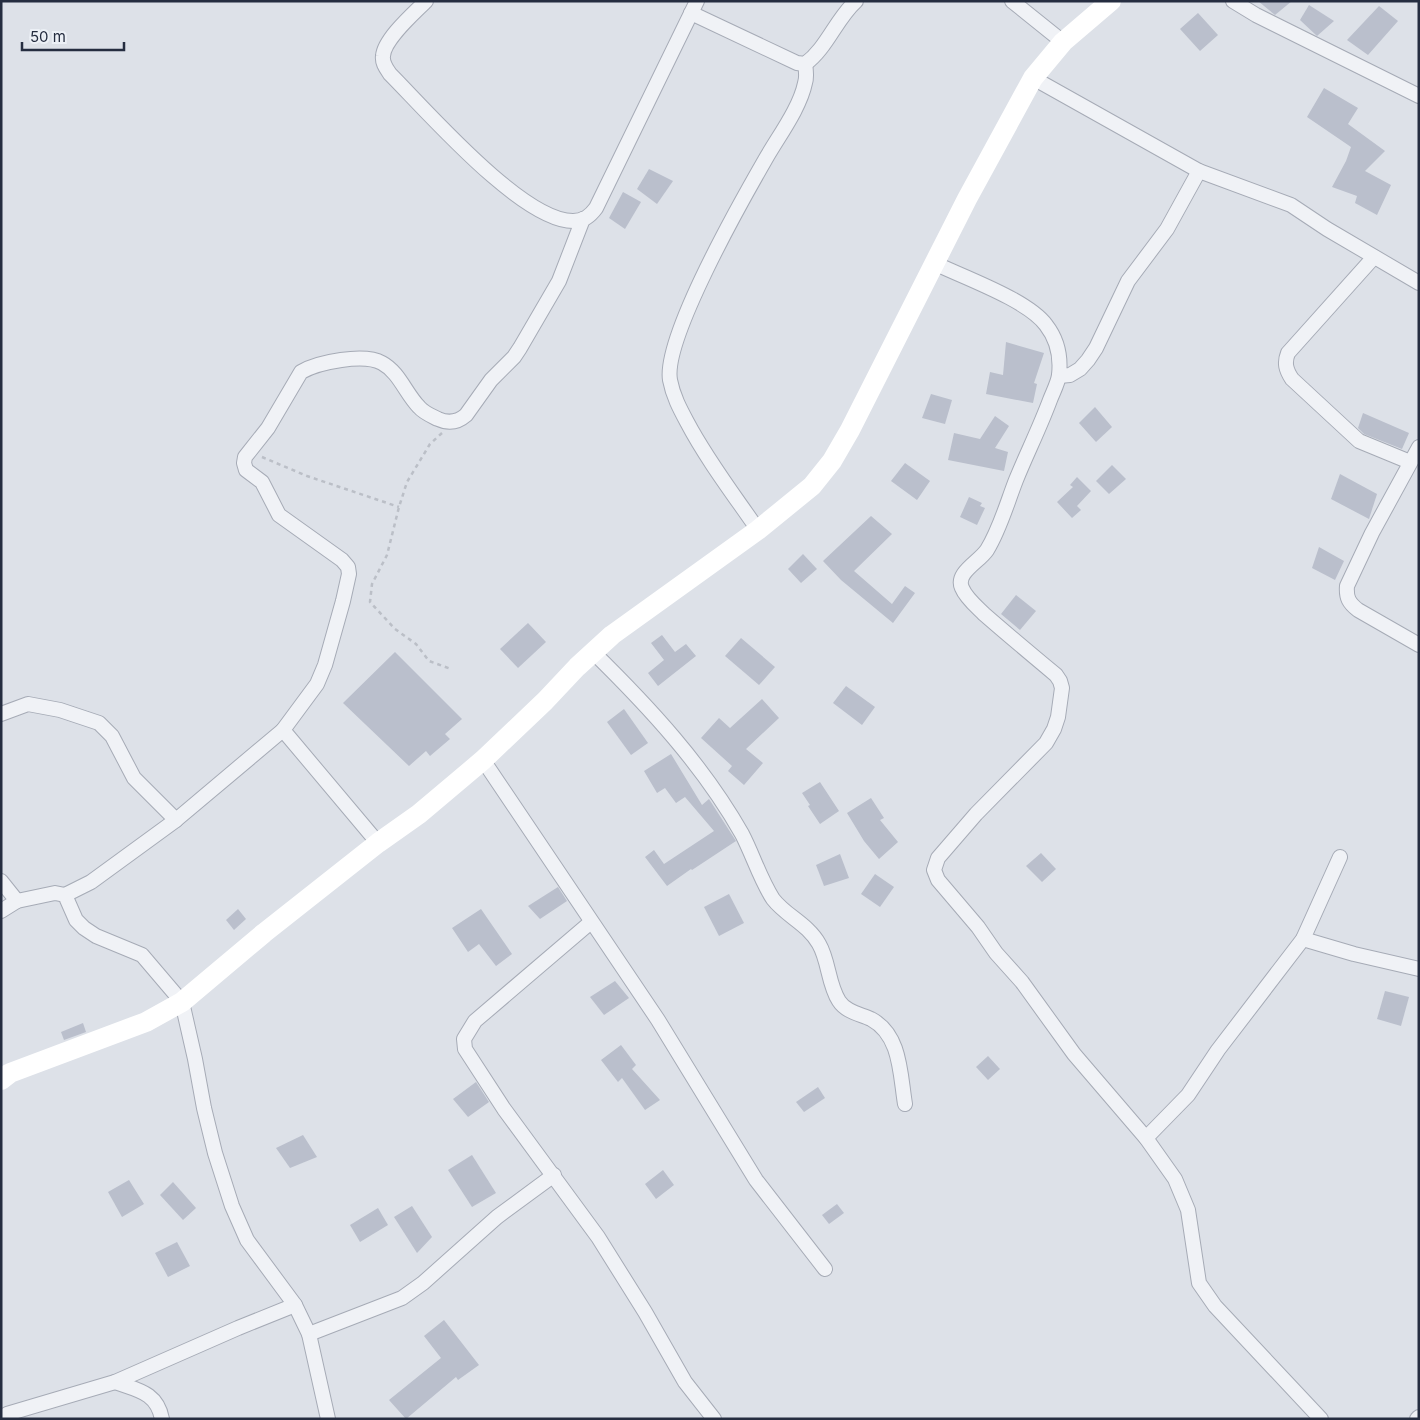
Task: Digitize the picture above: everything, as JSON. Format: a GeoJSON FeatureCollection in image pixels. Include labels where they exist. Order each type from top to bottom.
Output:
{"type":"FeatureCollection","features":[{"type":"Feature","properties":{"kind":"street"},"geometry":{"type":"LineString","coordinates":[[426,1],[392,38],[383,52],[384,66],[473,159],[514,194],[541,211],[572,221],[590,216],[596,208],[694,7],[797,63],[805,64],[814,58],[846,12],[856,1]]}},
{"type":"Feature","properties":{"kind":"street"},"geometry":{"type":"LineString","coordinates":[[1012,1],[1063,42]]}},
{"type":"Feature","properties":{"kind":"street"},"geometry":{"type":"LineString","coordinates":[[1,1080],[10,1073],[146,1022],[182,1002],[271,927],[378,843],[419,814],[483,760],[612,635],[758,530],[812,486],[832,461],[850,430],[967,199],[1033,78],[1063,42],[1111,1]]}},
{"type":"Feature","properties":{"kind":"street"},"geometry":{"type":"LineString","coordinates":[[1233,1],[1256,15],[1419,96]]}},
{"type":"Feature","properties":{"kind":"street"},"geometry":{"type":"LineString","coordinates":[[758,530],[700,445],[675,399],[670,378],[671,361],[676,342],[705,272],[749,187],[796,106],[806,81],[805,64]]}},
{"type":"Feature","properties":{"kind":"street"},"geometry":{"type":"LineString","coordinates":[[1033,78],[1199,171],[1305,212],[1327,230],[1419,283]]}},
{"type":"Feature","properties":{"kind":"street"},"geometry":{"type":"LineString","coordinates":[[1059,376],[1075,372],[1088,360],[1096,348],[1128,281],[1167,229],[1199,171]]}},
{"type":"Feature","properties":{"kind":"street"},"geometry":{"type":"LineString","coordinates":[[1,911],[17,901],[55,893],[65,895],[91,882],[176,820],[283,730],[317,684],[325,665],[344,601],[349,574],[348,567],[342,560],[279,516],[262,482],[246,470],[244,463],[245,457],[268,428],[301,372],[327,362],[367,358],[384,364],[398,378],[419,408],[442,421],[454,422],[466,415],[492,380],[520,348],[559,281],[583,219]]}},
{"type":"Feature","properties":{"kind":"street"},"geometry":{"type":"LineString","coordinates":[[1374,257],[1288,353],[1285,361],[1287,371],[1292,380],[1359,441],[1410,462]]}},
{"type":"Feature","properties":{"kind":"street"},"geometry":{"type":"LineString","coordinates":[[934,263],[1004,295],[1037,314],[1054,339],[1059,354],[1059,376],[1046,412],[1016,479],[991,542],[981,558],[962,575],[960,582],[962,589],[972,603],[1056,675],[1060,680],[1062,688],[1058,717],[1046,744],[976,814],[938,858],[934,870],[938,880],[996,953],[1022,982],[1074,1054],[1146,1138],[1175,1179],[1188,1210],[1199,1282],[1205,1293],[1215,1306],[1322,1419]]}},
{"type":"Feature","properties":{"kind":"street"},"geometry":{"type":"LineString","coordinates":[[1419,446],[1372,533],[1347,586],[1346,596],[1350,604],[1358,610],[1419,646]]}},
{"type":"Feature","properties":{"kind":"street"},"geometry":{"type":"LineString","coordinates":[[594,652],[692,759],[742,834],[774,899],[806,928],[820,944],[839,1002],[845,1009],[872,1020],[881,1026],[888,1035],[896,1051],[904,1104]]}},
{"type":"Feature","properties":{"kind":"street"},"geometry":{"type":"LineString","coordinates":[[1,714],[28,704],[60,710],[99,723],[112,736],[134,778],[176,820]]}},
{"type":"Feature","properties":{"kind":"street"},"geometry":{"type":"LineString","coordinates":[[283,730],[378,843]]}},
{"type":"Feature","properties":{"kind":"street"},"geometry":{"type":"LineString","coordinates":[[483,760],[658,1020],[756,1180],[825,1269]]}},
{"type":"Feature","properties":{"kind":"street"},"geometry":{"type":"LineString","coordinates":[[1146,1138],[1188,1095],[1218,1050],[1303,939],[1340,857]]}},
{"type":"Feature","properties":{"kind":"street"},"geometry":{"type":"LineString","coordinates":[[1,881],[17,901]]}},
{"type":"Feature","properties":{"kind":"street"},"geometry":{"type":"LineString","coordinates":[[65,895],[76,920],[84,928],[101,938],[142,955],[182,1002],[215,1153],[232,1206],[247,1240],[295,1305],[310,1334],[328,1419]]}},
{"type":"Feature","properties":{"kind":"street"},"geometry":{"type":"LineString","coordinates":[[591,922],[475,1021],[464,1039],[465,1049],[504,1108],[598,1237],[645,1312],[685,1382],[714,1419]]}},
{"type":"Feature","properties":{"kind":"street"},"geometry":{"type":"LineString","coordinates":[[1303,939],[1354,954],[1419,969]]}},
{"type":"Feature","properties":{"kind":"street"},"geometry":{"type":"LineString","coordinates":[[310,1334],[402,1298],[423,1283],[497,1217],[554,1175]]}},
{"type":"Feature","properties":{"kind":"street"},"geometry":{"type":"LineString","coordinates":[[6,1412],[115,1382],[295,1305]]}},
{"type":"Feature","properties":{"kind":"street"},"geometry":{"type":"LineString","coordinates":[[115,1382],[148,1394],[159,1406],[162,1419]]}},
{"type":"Feature","properties":{"kind":"path"},"geometry":{"type":"LineString","coordinates":[[451,669],[429,661],[416,644],[396,629],[370,602],[372,584],[387,555],[407,482],[430,444],[454,422]]}},
{"type":"Feature","properties":{"kind":"path"},"geometry":{"type":"LineString","coordinates":[[249,452],[307,476],[399,507]]}},
{"type":"Feature","properties":{"kind":"building"},"geometry":{"type":"Polygon","coordinates":[[[1258,1],[1292,1],[1275,15],[1258,1]]]}},
{"type":"Feature","properties":{"kind":"building"},"geometry":{"type":"Polygon","coordinates":[[[1309,5],[1334,21],[1317,36],[1300,20],[1309,5]]]}},
{"type":"Feature","properties":{"kind":"building"},"geometry":{"type":"Polygon","coordinates":[[[1379,6],[1398,21],[1368,55],[1347,40],[1379,6]]]}},
{"type":"Feature","properties":{"kind":"building"},"geometry":{"type":"Polygon","coordinates":[[[1198,13],[1218,35],[1200,51],[1180,29],[1198,13]]]}},
{"type":"Feature","properties":{"kind":"building"},"geometry":{"type":"Polygon","coordinates":[[[1324,88],[1358,108],[1348,124],[1385,151],[1365,171],[1391,185],[1377,215],[1355,203],[1357,196],[1332,187],[1351,147],[1307,117],[1324,88]]]}},
{"type":"Feature","properties":{"kind":"building"},"geometry":{"type":"Polygon","coordinates":[[[649,169],[673,181],[657,204],[637,189],[649,169]]]}},
{"type":"Feature","properties":{"kind":"building"},"geometry":{"type":"Polygon","coordinates":[[[623,192],[641,202],[625,229],[609,218],[623,192]]]}},
{"type":"Feature","properties":{"kind":"building"},"geometry":{"type":"Polygon","coordinates":[[[1006,342],[1044,353],[1034,383],[1037,384],[1033,403],[986,394],[990,372],[1003,375],[1006,342]]]}},
{"type":"Feature","properties":{"kind":"building"},"geometry":{"type":"Polygon","coordinates":[[[931,394],[952,400],[945,424],[922,418],[931,394]]]}},
{"type":"Feature","properties":{"kind":"building"},"geometry":{"type":"Polygon","coordinates":[[[1095,407],[1112,427],[1096,442],[1079,423],[1095,407]]]}},
{"type":"Feature","properties":{"kind":"building"},"geometry":{"type":"Polygon","coordinates":[[[1363,413],[1409,433],[1402,449],[1364,434],[1358,428],[1363,413]]]}},
{"type":"Feature","properties":{"kind":"building"},"geometry":{"type":"Polygon","coordinates":[[[995,416],[1009,426],[995,448],[1008,452],[1004,471],[948,460],[954,433],[980,439],[995,416]]]}},
{"type":"Feature","properties":{"kind":"building"},"geometry":{"type":"Polygon","coordinates":[[[905,463],[930,481],[917,500],[891,481],[905,463]]]}},
{"type":"Feature","properties":{"kind":"building"},"geometry":{"type":"Polygon","coordinates":[[[1112,465],[1126,479],[1109,494],[1096,481],[1112,465]]]}},
{"type":"Feature","properties":{"kind":"building"},"geometry":{"type":"Polygon","coordinates":[[[1340,474],[1377,494],[1369,519],[1331,499],[1340,474]]]}},
{"type":"Feature","properties":{"kind":"building"},"geometry":{"type":"Polygon","coordinates":[[[1077,477],[1091,491],[1077,506],[1081,510],[1072,518],[1057,502],[1073,487],[1070,485],[1077,477]]]}},
{"type":"Feature","properties":{"kind":"building"},"geometry":{"type":"Polygon","coordinates":[[[969,497],[982,503],[980,506],[985,508],[977,525],[960,517],[969,497]]]}},
{"type":"Feature","properties":{"kind":"building"},"geometry":{"type":"Polygon","coordinates":[[[871,516],[892,534],[854,571],[892,604],[905,586],[915,593],[893,623],[841,580],[823,561],[871,516]]]}},
{"type":"Feature","properties":{"kind":"building"},"geometry":{"type":"Polygon","coordinates":[[[1319,547],[1344,561],[1335,580],[1312,568],[1319,547]]]}},
{"type":"Feature","properties":{"kind":"building"},"geometry":{"type":"Polygon","coordinates":[[[803,554],[817,569],[801,583],[788,569],[803,554]]]}},
{"type":"Feature","properties":{"kind":"building"},"geometry":{"type":"Polygon","coordinates":[[[1016,595],[1036,611],[1020,630],[1001,614],[1016,595]]]}},
{"type":"Feature","properties":{"kind":"building"},"geometry":{"type":"Polygon","coordinates":[[[528,623],[546,642],[518,668],[500,649],[528,623]]]}},
{"type":"Feature","properties":{"kind":"building"},"geometry":{"type":"Polygon","coordinates":[[[662,635],[675,652],[686,644],[696,656],[658,686],[648,673],[664,660],[651,643],[662,635]]]}},
{"type":"Feature","properties":{"kind":"building"},"geometry":{"type":"Polygon","coordinates":[[[741,638],[775,667],[759,685],[725,656],[741,638]]]}},
{"type":"Feature","properties":{"kind":"building"},"geometry":{"type":"Polygon","coordinates":[[[395,652],[462,719],[445,734],[450,739],[430,756],[426,751],[409,766],[343,703],[395,652]]]}},
{"type":"Feature","properties":{"kind":"building"},"geometry":{"type":"Polygon","coordinates":[[[846,686],[875,707],[862,725],[833,703],[846,686]]]}},
{"type":"Feature","properties":{"kind":"building"},"geometry":{"type":"Polygon","coordinates":[[[762,699],[779,718],[746,749],[763,763],[744,785],[728,771],[732,766],[701,738],[719,718],[730,728],[762,699]]]}},
{"type":"Feature","properties":{"kind":"building"},"geometry":{"type":"Polygon","coordinates":[[[624,709],[648,743],[631,755],[607,722],[624,709]]]}},
{"type":"Feature","properties":{"kind":"building"},"geometry":{"type":"Polygon","coordinates":[[[671,754],[702,805],[709,799],[736,841],[667,886],[645,857],[654,850],[664,864],[714,831],[685,797],[676,803],[665,788],[657,793],[644,771],[671,754]]]}},
{"type":"Feature","properties":{"kind":"building"},"geometry":{"type":"Polygon","coordinates":[[[820,782],[839,811],[820,824],[802,793],[820,782]]]}},
{"type":"Feature","properties":{"kind":"building"},"geometry":{"type":"Polygon","coordinates":[[[871,798],[884,818],[880,820],[898,842],[879,859],[864,841],[847,813],[871,798]]]}},
{"type":"Feature","properties":{"kind":"building"},"geometry":{"type":"Polygon","coordinates":[[[1041,853],[1056,869],[1042,882],[1026,866],[1041,853]]]}},
{"type":"Feature","properties":{"kind":"building"},"geometry":{"type":"Polygon","coordinates":[[[840,854],[849,878],[824,886],[816,865],[840,854]]]}},
{"type":"Feature","properties":{"kind":"building"},"geometry":{"type":"Polygon","coordinates":[[[875,874],[894,887],[880,907],[861,894],[875,874]]]}},
{"type":"Feature","properties":{"kind":"building"},"geometry":{"type":"Polygon","coordinates":[[[558,887],[567,901],[540,919],[528,906],[558,887]]]}},
{"type":"Feature","properties":{"kind":"building"},"geometry":{"type":"Polygon","coordinates":[[[729,894],[744,923],[719,936],[704,907],[729,894]]]}},
{"type":"Feature","properties":{"kind":"building"},"geometry":{"type":"Polygon","coordinates":[[[238,909],[246,919],[234,930],[226,920],[238,909]]]}},
{"type":"Feature","properties":{"kind":"building"},"geometry":{"type":"Polygon","coordinates":[[[481,909],[512,954],[496,966],[479,944],[468,952],[452,928],[481,909]]]}},
{"type":"Feature","properties":{"kind":"building"},"geometry":{"type":"Polygon","coordinates":[[[615,981],[629,998],[604,1015],[590,997],[615,981]]]}},
{"type":"Feature","properties":{"kind":"building"},"geometry":{"type":"Polygon","coordinates":[[[1385,991],[1409,997],[1401,1026],[1377,1019],[1385,991]]]}},
{"type":"Feature","properties":{"kind":"building"},"geometry":{"type":"Polygon","coordinates":[[[83,1023],[86,1032],[64,1040],[61,1032],[83,1023]]]}},
{"type":"Feature","properties":{"kind":"building"},"geometry":{"type":"Polygon","coordinates":[[[621,1045],[636,1065],[632,1069],[660,1100],[645,1110],[622,1078],[618,1082],[601,1060],[621,1045]]]}},
{"type":"Feature","properties":{"kind":"building"},"geometry":{"type":"Polygon","coordinates":[[[988,1056],[1000,1069],[988,1080],[976,1067],[988,1056]]]}},
{"type":"Feature","properties":{"kind":"building"},"geometry":{"type":"Polygon","coordinates":[[[476,1082],[489,1102],[468,1117],[453,1099],[476,1082]]]}},
{"type":"Feature","properties":{"kind":"building"},"geometry":{"type":"Polygon","coordinates":[[[818,1087],[825,1098],[804,1112],[796,1102],[818,1087]]]}},
{"type":"Feature","properties":{"kind":"building"},"geometry":{"type":"Polygon","coordinates":[[[303,1135],[317,1157],[290,1168],[276,1148],[303,1135]]]}},
{"type":"Feature","properties":{"kind":"building"},"geometry":{"type":"Polygon","coordinates":[[[472,1155],[496,1193],[472,1207],[448,1170],[472,1155]]]}},
{"type":"Feature","properties":{"kind":"building"},"geometry":{"type":"Polygon","coordinates":[[[663,1170],[674,1185],[656,1199],[645,1184],[663,1170]]]}},
{"type":"Feature","properties":{"kind":"building"},"geometry":{"type":"Polygon","coordinates":[[[129,1180],[144,1204],[122,1217],[108,1192],[129,1180]]]}},
{"type":"Feature","properties":{"kind":"building"},"geometry":{"type":"Polygon","coordinates":[[[173,1182],[196,1208],[183,1220],[160,1195],[173,1182]]]}},
{"type":"Feature","properties":{"kind":"building"},"geometry":{"type":"Polygon","coordinates":[[[837,1204],[844,1213],[829,1224],[822,1215],[837,1204]]]}},
{"type":"Feature","properties":{"kind":"building"},"geometry":{"type":"Polygon","coordinates":[[[412,1206],[432,1237],[417,1253],[394,1217],[412,1206]]]}},
{"type":"Feature","properties":{"kind":"building"},"geometry":{"type":"Polygon","coordinates":[[[378,1208],[388,1225],[360,1242],[350,1225],[378,1208]]]}},
{"type":"Feature","properties":{"kind":"building"},"geometry":{"type":"Polygon","coordinates":[[[177,1242],[190,1266],[168,1277],[155,1253],[177,1242]]]}},
{"type":"Feature","properties":{"kind":"building"},"geometry":{"type":"Polygon","coordinates":[[[444,1320],[479,1365],[458,1380],[456,1377],[406,1419],[389,1400],[441,1358],[424,1336],[444,1320]]]}}]}
